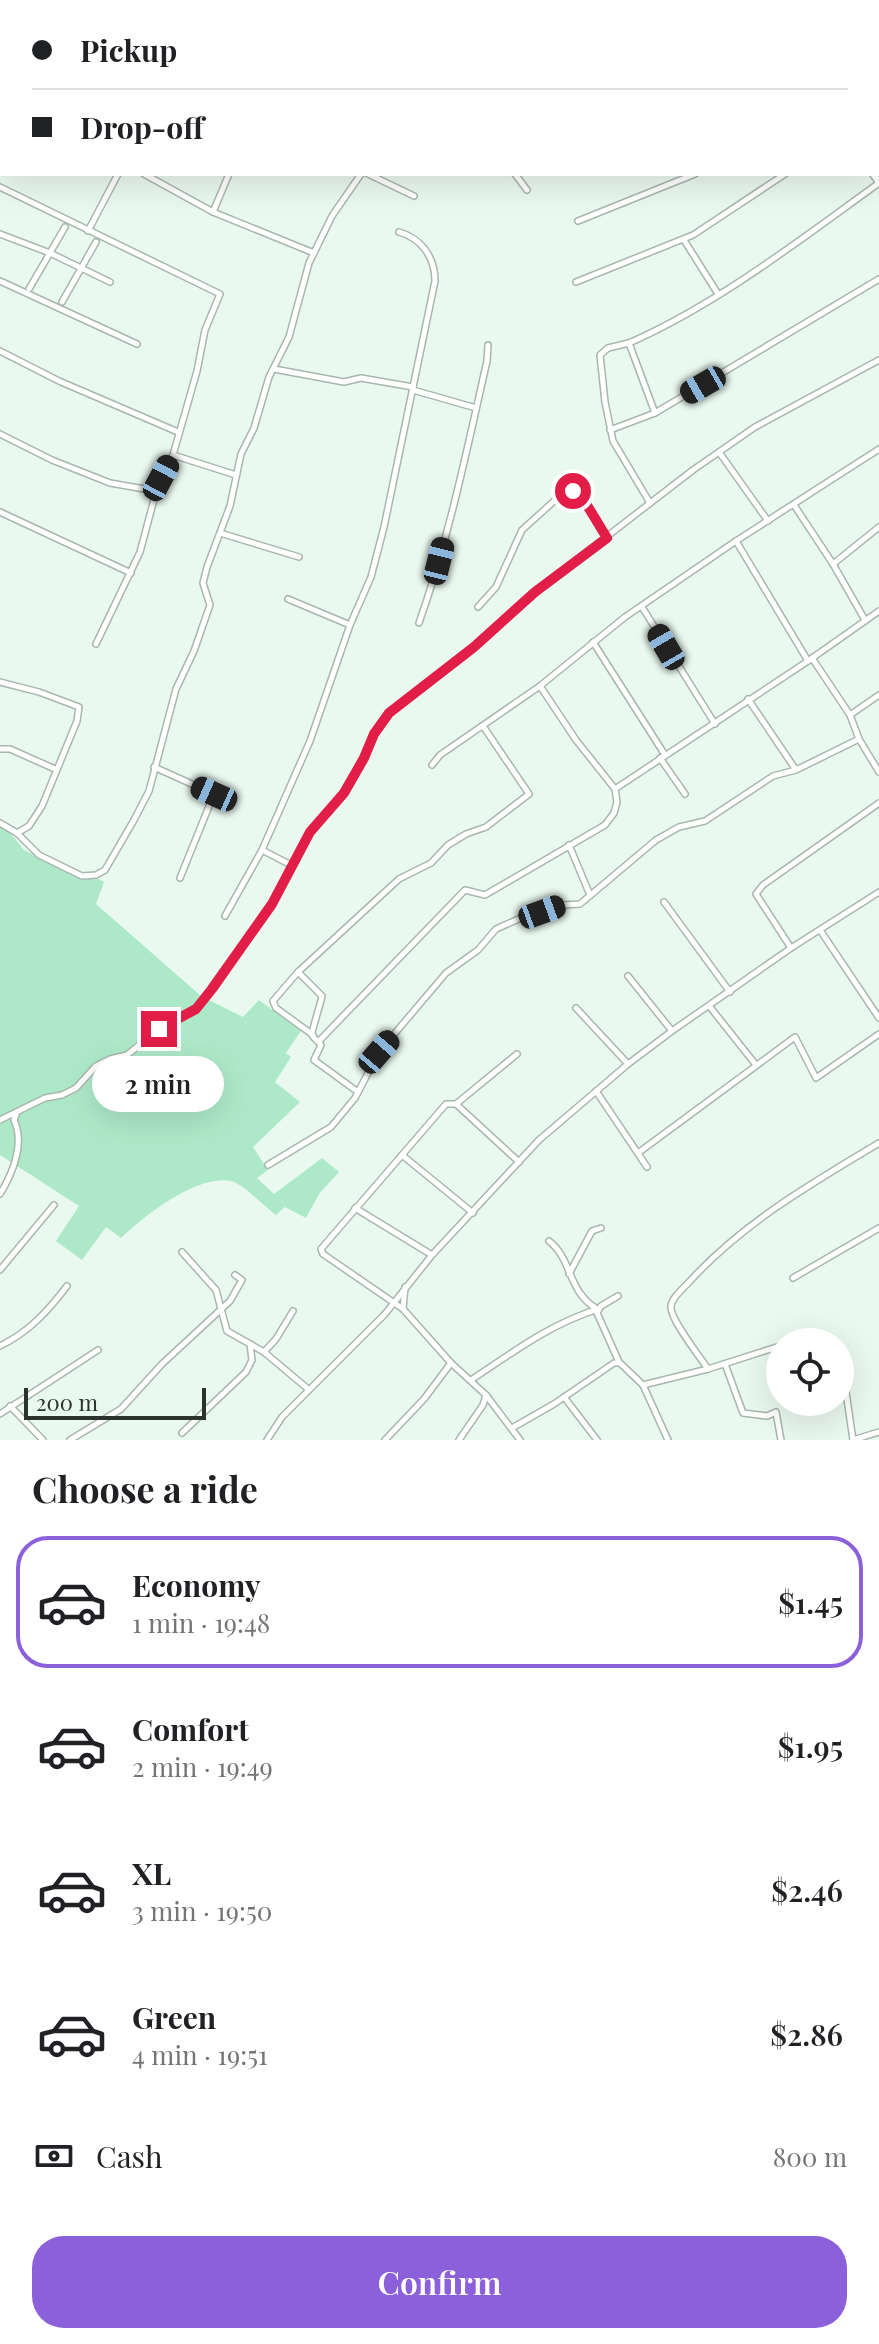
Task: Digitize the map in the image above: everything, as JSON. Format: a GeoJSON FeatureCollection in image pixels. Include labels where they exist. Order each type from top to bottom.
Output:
{"type":"FeatureCollection","features":[{"type":"Feature","properties":{"kind":"street"},"geometry":{"type":"LineString","coordinates":[[88,231],[117,176]]}},
{"type":"Feature","properties":{"kind":"street"},"geometry":{"type":"LineString","coordinates":[[148,176],[213,212],[314,253]]}},
{"type":"Feature","properties":{"kind":"street"},"geometry":{"type":"LineString","coordinates":[[213,212],[228,176]]}},
{"type":"Feature","properties":{"kind":"street"},"geometry":{"type":"LineString","coordinates":[[0,823],[17,833],[39,855],[82,876],[96,875],[105,870],[134,820],[149,791],[176,689],[194,651],[210,605],[203,583],[230,506],[241,454],[254,428],[269,377],[289,337],[299,293],[314,253],[332,216],[360,176]]}},
{"type":"Feature","properties":{"kind":"street"},"geometry":{"type":"LineString","coordinates":[[372,176],[414,196]]}},
{"type":"Feature","properties":{"kind":"street"},"geometry":{"type":"LineString","coordinates":[[516,176],[527,190]]}},
{"type":"Feature","properties":{"kind":"street"},"geometry":{"type":"LineString","coordinates":[[578,221],[690,176]]}},
{"type":"Feature","properties":{"kind":"street"},"geometry":{"type":"LineString","coordinates":[[576,282],[684,240],[782,176]]}},
{"type":"Feature","properties":{"kind":"street"},"geometry":{"type":"LineString","coordinates":[[650,503],[610,430],[600,355],[608,348],[629,343],[718,294],[879,182]]}},
{"type":"Feature","properties":{"kind":"street"},"geometry":{"type":"LineString","coordinates":[[0,187],[220,294],[205,330],[197,371],[173,455],[156,492],[140,552],[96,644]]}},
{"type":"Feature","properties":{"kind":"street"},"geometry":{"type":"LineString","coordinates":[[29,289],[65,227]]}},
{"type":"Feature","properties":{"kind":"street"},"geometry":{"type":"LineString","coordinates":[[225,916],[262,850],[310,741],[350,625],[371,577],[384,527],[435,281],[435,268],[428,255],[412,236],[399,232]]}},
{"type":"Feature","properties":{"kind":"street"},"geometry":{"type":"LineString","coordinates":[[0,234],[50,253],[110,282]]}},
{"type":"Feature","properties":{"kind":"street"},"geometry":{"type":"LineString","coordinates":[[684,240],[718,294]]}},
{"type":"Feature","properties":{"kind":"street"},"geometry":{"type":"LineString","coordinates":[[62,302],[96,242]]}},
{"type":"Feature","properties":{"kind":"street"},"geometry":{"type":"LineString","coordinates":[[610,430],[655,413],[879,279]]}},
{"type":"Feature","properties":{"kind":"street"},"geometry":{"type":"LineString","coordinates":[[0,281],[137,344]]}},
{"type":"Feature","properties":{"kind":"street"},"geometry":{"type":"LineString","coordinates":[[629,343],[655,413]]}},
{"type":"Feature","properties":{"kind":"street"},"geometry":{"type":"LineString","coordinates":[[419,623],[439,561],[488,345]]}},
{"type":"Feature","properties":{"kind":"street"},"geometry":{"type":"LineString","coordinates":[[0,351],[59,381],[178,432]]}},
{"type":"Feature","properties":{"kind":"street"},"geometry":{"type":"LineString","coordinates":[[0,1120],[31,1104],[76,1088],[96,1066],[127,1055],[159,1029],[196,1009],[272,904],[310,832],[344,793],[374,734],[389,713],[474,647],[535,592],[719,452],[789,407],[879,360]]}},
{"type":"Feature","properties":{"kind":"street"},"geometry":{"type":"LineString","coordinates":[[274,369],[344,382],[361,378],[413,388],[476,408]]}},
{"type":"Feature","properties":{"kind":"street"},"geometry":{"type":"LineString","coordinates":[[0,434],[52,460],[110,483],[156,492]]}},
{"type":"Feature","properties":{"kind":"street"},"geometry":{"type":"LineString","coordinates":[[432,765],[440,755],[540,686],[642,607],[736,541],[879,449]]}},
{"type":"Feature","properties":{"kind":"street"},"geometry":{"type":"LineString","coordinates":[[719,452],[768,521]]}},
{"type":"Feature","properties":{"kind":"street"},"geometry":{"type":"LineString","coordinates":[[173,455],[236,475]]}},
{"type":"Feature","properties":{"kind":"street"},"geometry":{"type":"LineString","coordinates":[[478,607],[496,587],[522,530],[563,493],[573,491],[582,497],[607,538]]}},
{"type":"Feature","properties":{"kind":"street"},"geometry":{"type":"LineString","coordinates":[[794,505],[865,620]]}},
{"type":"Feature","properties":{"kind":"street"},"geometry":{"type":"LineString","coordinates":[[0,512],[131,573]]}},
{"type":"Feature","properties":{"kind":"street"},"geometry":{"type":"LineString","coordinates":[[833,564],[879,527]]}},
{"type":"Feature","properties":{"kind":"street"},"geometry":{"type":"LineString","coordinates":[[220,533],[299,557]]}},
{"type":"Feature","properties":{"kind":"street"},"geometry":{"type":"LineString","coordinates":[[736,541],[810,659],[850,715],[859,739],[879,772]]}},
{"type":"Feature","properties":{"kind":"street"},"geometry":{"type":"LineString","coordinates":[[288,599],[350,625]]}},
{"type":"Feature","properties":{"kind":"street"},"geometry":{"type":"LineString","coordinates":[[642,607],[715,724]]}},
{"type":"Feature","properties":{"kind":"street"},"geometry":{"type":"LineString","coordinates":[[615,789],[879,611]]}},
{"type":"Feature","properties":{"kind":"street"},"geometry":{"type":"LineString","coordinates":[[593,642],[685,794]]}},
{"type":"Feature","properties":{"kind":"street"},"geometry":{"type":"LineString","coordinates":[[0,682],[79,707],[77,721],[42,806],[29,826],[17,833]]}},
{"type":"Feature","properties":{"kind":"street"},"geometry":{"type":"LineString","coordinates":[[319,1041],[465,890],[485,895],[605,825],[614,813],[617,802],[615,789],[576,740],[540,686]]}},
{"type":"Feature","properties":{"kind":"street"},"geometry":{"type":"LineString","coordinates":[[850,715],[879,695]]}},
{"type":"Feature","properties":{"kind":"street"},"geometry":{"type":"LineString","coordinates":[[748,699],[796,770]]}},
{"type":"Feature","properties":{"kind":"street"},"geometry":{"type":"LineString","coordinates":[[358,1092],[314,1060],[321,1045],[319,1041],[276,1008],[273,1001],[298,972],[399,879],[431,863],[448,845],[486,827],[529,794],[483,726]]}},
{"type":"Feature","properties":{"kind":"street"},"geometry":{"type":"LineString","coordinates":[[268,1165],[331,1127],[358,1092],[379,1052],[446,973],[478,950],[496,929],[508,922],[563,905],[580,904],[656,840],[679,827],[705,821],[773,776],[796,770],[859,739]]}},
{"type":"Feature","properties":{"kind":"street"},"geometry":{"type":"LineString","coordinates":[[0,749],[10,749],[55,769]]}},
{"type":"Feature","properties":{"kind":"street"},"geometry":{"type":"LineString","coordinates":[[154,767],[214,794],[180,878]]}},
{"type":"Feature","properties":{"kind":"street"},"geometry":{"type":"LineString","coordinates":[[791,948],[756,894],[763,885],[879,803]]}},
{"type":"Feature","properties":{"kind":"street"},"geometry":{"type":"LineString","coordinates":[[569,845],[590,895]]}},
{"type":"Feature","properties":{"kind":"street"},"geometry":{"type":"LineString","coordinates":[[262,850],[291,865]]}},
{"type":"Feature","properties":{"kind":"street"},"geometry":{"type":"LineString","coordinates":[[267,1440],[282,1417],[393,1303],[432,1255],[539,1140],[672,1031],[791,948],[878,895]]}},
{"type":"Feature","properties":{"kind":"street"},"geometry":{"type":"LineString","coordinates":[[664,902],[730,992]]}},
{"type":"Feature","properties":{"kind":"street"},"geometry":{"type":"LineString","coordinates":[[820,930],[879,1018]]}},
{"type":"Feature","properties":{"kind":"street"},"geometry":{"type":"LineString","coordinates":[[298,972],[322,996],[319,1014],[311,1030],[313,1035]]}},
{"type":"Feature","properties":{"kind":"street"},"geometry":{"type":"LineString","coordinates":[[628,976],[672,1031]]}},
{"type":"Feature","properties":{"kind":"street"},"geometry":{"type":"LineString","coordinates":[[710,1007],[756,1065]]}},
{"type":"Feature","properties":{"kind":"street"},"geometry":{"type":"LineString","coordinates":[[576,1008],[628,1064]]}},
{"type":"Feature","properties":{"kind":"street"},"geometry":{"type":"LineString","coordinates":[[638,1153],[795,1037],[816,1078],[879,1034]]}},
{"type":"Feature","properties":{"kind":"street"},"geometry":{"type":"LineString","coordinates":[[517,1054],[456,1104],[446,1104],[321,1249],[323,1254],[403,1309],[451,1363],[486,1395],[519,1439]]}},
{"type":"Feature","properties":{"kind":"street"},"geometry":{"type":"LineString","coordinates":[[596,1091],[647,1167]]}},
{"type":"Feature","properties":{"kind":"street"},"geometry":{"type":"LineString","coordinates":[[456,1104],[519,1162]]}},
{"type":"Feature","properties":{"kind":"street"},"geometry":{"type":"LineString","coordinates":[[0,1194],[17,1155],[19,1131],[14,1120],[16,1114]]}},
{"type":"Feature","properties":{"kind":"street"},"geometry":{"type":"LineString","coordinates":[[708,1369],[676,1321],[671,1311],[673,1300],[710,1260],[745,1229],[879,1143]]}},
{"type":"Feature","properties":{"kind":"street"},"geometry":{"type":"LineString","coordinates":[[402,1155],[473,1213]]}},
{"type":"Feature","properties":{"kind":"street"},"geometry":{"type":"LineString","coordinates":[[0,1270],[54,1205]]}},
{"type":"Feature","properties":{"kind":"street"},"geometry":{"type":"LineString","coordinates":[[355,1208],[432,1255]]}},
{"type":"Feature","properties":{"kind":"street"},"geometry":{"type":"LineString","coordinates":[[569,1274],[592,1231],[601,1228]]}},
{"type":"Feature","properties":{"kind":"street"},"geometry":{"type":"LineString","coordinates":[[793,1278],[879,1228]]}},
{"type":"Feature","properties":{"kind":"street"},"geometry":{"type":"LineString","coordinates":[[549,1241],[562,1255],[581,1296],[598,1309]]}},
{"type":"Feature","properties":{"kind":"street"},"geometry":{"type":"LineString","coordinates":[[182,1252],[216,1290],[227,1331],[264,1352],[308,1389]]}},
{"type":"Feature","properties":{"kind":"street"},"geometry":{"type":"LineString","coordinates":[[70,1440],[121,1409],[162,1364],[230,1301],[242,1284],[242,1280],[235,1275]]}},
{"type":"Feature","properties":{"kind":"street"},"geometry":{"type":"LineString","coordinates":[[0,1346],[21,1336],[67,1286]]}},
{"type":"Feature","properties":{"kind":"street"},"geometry":{"type":"LineString","coordinates":[[403,1309],[405,1287]]}},
{"type":"Feature","properties":{"kind":"street"},"geometry":{"type":"LineString","coordinates":[[471,1380],[546,1331],[570,1318],[598,1309],[618,1296]]}},
{"type":"Feature","properties":{"kind":"street"},"geometry":{"type":"LineString","coordinates":[[598,1309],[598,1318],[620,1363],[643,1385],[668,1440]]}},
{"type":"Feature","properties":{"kind":"street"},"geometry":{"type":"LineString","coordinates":[[264,1352],[293,1311]]}},
{"type":"Feature","properties":{"kind":"street"},"geometry":{"type":"LineString","coordinates":[[182,1433],[246,1372],[252,1360],[250,1344]]}},
{"type":"Feature","properties":{"kind":"street"},"geometry":{"type":"LineString","coordinates":[[0,1414],[98,1350]]}},
{"type":"Feature","properties":{"kind":"street"},"geometry":{"type":"LineString","coordinates":[[643,1385],[766,1351]]}},
{"type":"Feature","properties":{"kind":"street"},"geometry":{"type":"LineString","coordinates":[[385,1440],[424,1399],[451,1363]]}},
{"type":"Feature","properties":{"kind":"street"},"geometry":{"type":"LineString","coordinates":[[512,1428],[614,1363],[620,1363]]}},
{"type":"Feature","properties":{"kind":"street"},"geometry":{"type":"LineString","coordinates":[[725,1364],[743,1413],[767,1416],[776,1412],[781,1440]]}},
{"type":"Feature","properties":{"kind":"street"},"geometry":{"type":"LineString","coordinates":[[459,1440],[483,1405],[486,1395]]}},
{"type":"Feature","properties":{"kind":"street"},"geometry":{"type":"LineString","coordinates":[[564,1397],[597,1440]]}},
{"type":"Feature","properties":{"kind":"street"},"geometry":{"type":"LineString","coordinates":[[10,1406],[43,1440]]}},
{"type":"Feature","properties":{"kind":"street"},"geometry":{"type":"LineString","coordinates":[[849,1416],[853,1440],[879,1432]]}},
{"type":"Feature","properties":{"kind":"green space"},"geometry":{"type":"Polygon","coordinates":[[[0,827],[10,833],[24,850],[81,879],[95,877],[104,882],[96,904],[201,996],[243,1017],[259,1000],[301,1031],[286,1053],[291,1057],[275,1082],[300,1102],[253,1147],[268,1170],[257,1178],[274,1194],[322,1158],[339,1172],[319,1194],[306,1218],[285,1207],[276,1215],[236,1183],[217,1181],[187,1190],[143,1219],[121,1238],[106,1227],[82,1260],[56,1241],[79,1206],[0,1155],[0,827]]]}},
{"type":"Feature","properties":{"kind":"route"},"geometry":{"type":"LineString","coordinates":[[159,1029],[196,1009],[212,989],[272,904],[310,832],[344,793],[374,734],[389,713],[474,647],[535,592],[607,538],[582,497],[573,491]]}}]}
